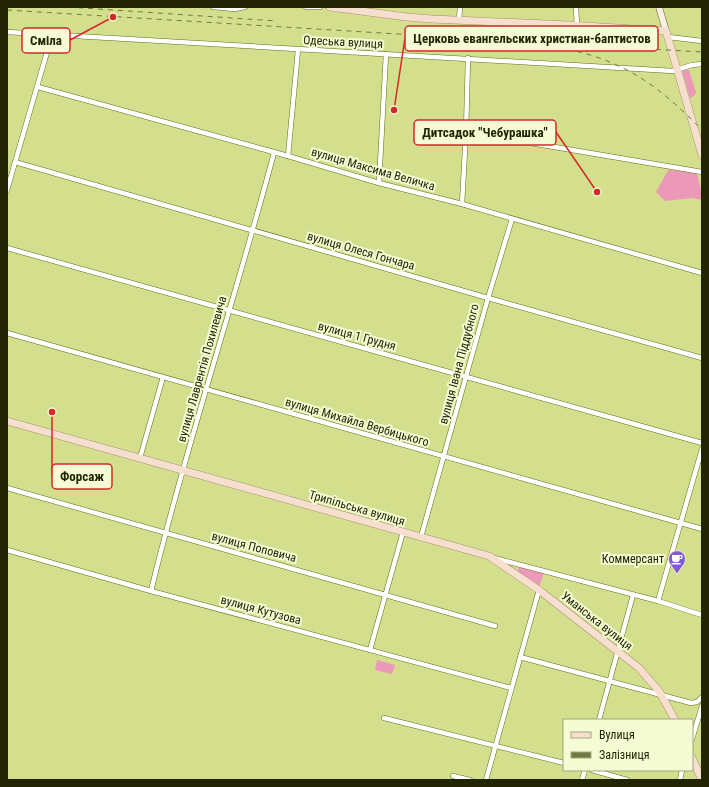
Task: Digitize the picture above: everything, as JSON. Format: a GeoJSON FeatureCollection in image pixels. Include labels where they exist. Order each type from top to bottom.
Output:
{"type":"FeatureCollection","features":[{"type":"Feature","properties":{"kind":"main road"},"geometry":{"type":"LineString","coordinates":[[330,7],[407,17],[578,25],[667,34]]}},
{"type":"Feature","properties":{"kind":"main road"},"geometry":{"type":"LineString","coordinates":[[659,7],[702,156]]}},
{"type":"Feature","properties":{"kind":"main road","name":"Трипільська вулиця"},"geometry":{"type":"LineString","coordinates":[[7,421],[489,556]]}},
{"type":"Feature","properties":{"kind":"main road","name":"Уманська вулиця"},"geometry":{"type":"LineString","coordinates":[[489,556],[539,590],[639,668],[663,697],[674,719]]}},
{"type":"Feature","properties":{"kind":"main road"},"geometry":{"type":"LineString","coordinates":[[693,760],[702,780]]}},
{"type":"Feature","properties":{"kind":"street"},"geometry":{"type":"LineString","coordinates":[[213,7],[235,9],[245,7]]}},
{"type":"Feature","properties":{"kind":"street"},"geometry":{"type":"LineString","coordinates":[[306,7],[320,7]]}},
{"type":"Feature","properties":{"kind":"street"},"geometry":{"type":"LineString","coordinates":[[459,19],[460,7]]}},
{"type":"Feature","properties":{"kind":"street"},"geometry":{"type":"LineString","coordinates":[[576,7],[578,25]]}},
{"type":"Feature","properties":{"kind":"street","name":"Одеська вулиця"},"geometry":{"type":"LineString","coordinates":[[7,32],[674,71],[692,65],[702,64]]}},
{"type":"Feature","properties":{"kind":"street"},"geometry":{"type":"LineString","coordinates":[[7,190],[38,87],[52,34]]}},
{"type":"Feature","properties":{"kind":"street"},"geometry":{"type":"LineString","coordinates":[[667,34],[702,41]]}},
{"type":"Feature","properties":{"kind":"street"},"geometry":{"type":"LineString","coordinates":[[288,156],[298,50]]}},
{"type":"Feature","properties":{"kind":"street"},"geometry":{"type":"LineString","coordinates":[[379,183],[386,54]]}},
{"type":"Feature","properties":{"kind":"street"},"geometry":{"type":"LineString","coordinates":[[462,204],[468,58]]}},
{"type":"Feature","properties":{"kind":"street","name":"вулиця Максима Величка"},"geometry":{"type":"LineString","coordinates":[[38,87],[274,152],[379,183],[462,204],[702,273]]}},
{"type":"Feature","properties":{"kind":"street"},"geometry":{"type":"LineString","coordinates":[[466,132],[702,172]]}},
{"type":"Feature","properties":{"kind":"street","name":"вулиця Лаврентія Похилевича"},"geometry":{"type":"LineString","coordinates":[[151,591],[165,533],[230,311],[274,152]]}},
{"type":"Feature","properties":{"kind":"street","name":"вулиця Олеся Гончара"},"geometry":{"type":"LineString","coordinates":[[15,162],[702,358]]}},
{"type":"Feature","properties":{"kind":"street","name":"вулиця Івана Піддубного"},"geometry":{"type":"LineString","coordinates":[[421,537],[488,298],[512,219]]}},
{"type":"Feature","properties":{"kind":"street","name":"вулиця 1 Грудня"},"geometry":{"type":"LineString","coordinates":[[7,248],[702,443]]}},
{"type":"Feature","properties":{"kind":"street","name":"вулиця Михайла Вербицького"},"geometry":{"type":"LineString","coordinates":[[7,333],[702,529]]}},
{"type":"Feature","properties":{"kind":"street"},"geometry":{"type":"LineString","coordinates":[[140,458],[163,377]]}},
{"type":"Feature","properties":{"kind":"street"},"geometry":{"type":"LineString","coordinates":[[658,601],[702,449]]}},
{"type":"Feature","properties":{"kind":"street","name":"вулиця Поповича"},"geometry":{"type":"LineString","coordinates":[[7,488],[495,626]]}},
{"type":"Feature","properties":{"kind":"street"},"geometry":{"type":"LineString","coordinates":[[370,650],[403,532]]}},
{"type":"Feature","properties":{"kind":"street","name":"вулиця Кутузова"},"geometry":{"type":"LineString","coordinates":[[7,550],[151,591],[511,688]]}},
{"type":"Feature","properties":{"kind":"street","name":"Трипільська вулиця"},"geometry":{"type":"LineString","coordinates":[[489,556],[658,601],[702,615]]}},
{"type":"Feature","properties":{"kind":"street"},"geometry":{"type":"LineString","coordinates":[[486,780],[539,590]]}},
{"type":"Feature","properties":{"kind":"street"},"geometry":{"type":"LineString","coordinates":[[599,719],[633,595]]}},
{"type":"Feature","properties":{"kind":"street"},"geometry":{"type":"LineString","coordinates":[[520,657],[663,697],[691,703],[697,702],[702,697]]}},
{"type":"Feature","properties":{"kind":"street"},"geometry":{"type":"LineString","coordinates":[[693,736],[702,706]]}},
{"type":"Feature","properties":{"kind":"street"},"geometry":{"type":"LineString","coordinates":[[384,718],[563,763]]}},
{"type":"Feature","properties":{"kind":"street"},"geometry":{"type":"LineString","coordinates":[[596,771],[627,780]]}},
{"type":"Feature","properties":{"kind":"street"},"geometry":{"type":"LineString","coordinates":[[453,776],[470,780]]}},
{"type":"Feature","properties":{"kind":"shaded area"},"geometry":{"type":"Polygon","coordinates":[[[682,70],[689,70],[696,92],[694,96],[690,98],[682,70]]]}},
{"type":"Feature","properties":{"kind":"shaded area"},"geometry":{"type":"Polygon","coordinates":[[[668,170],[697,173],[702,200],[692,198],[665,201],[656,192],[668,170]]]}},
{"type":"Feature","properties":{"kind":"shaded area"},"geometry":{"type":"Polygon","coordinates":[[[519,567],[544,572],[539,588],[519,573],[519,567]]]}},
{"type":"Feature","properties":{"kind":"shaded area"},"geometry":{"type":"Polygon","coordinates":[[[377,660],[395,665],[392,674],[375,670],[377,660]]]}},
{"type":"Feature","properties":{"kind":"railway"},"geometry":{"type":"LineString","coordinates":[[68,7],[277,21]]}},
{"type":"Feature","properties":{"kind":"railway"},"geometry":{"type":"LineString","coordinates":[[7,10],[702,52]]}},
{"type":"Feature","properties":{"kind":"railway"},"geometry":{"type":"LineString","coordinates":[[567,49],[608,61],[641,78],[672,101],[702,130]]}},
{"type":"Feature","properties":{"kind":"place","name":"Сміла"},"geometry":{"type":"Point","coordinates":[113,17]}},
{"type":"Feature","properties":{"kind":"place","name":"Церковь евангельских христиан-баптистов"},"geometry":{"type":"Point","coordinates":[394,110]}},
{"type":"Feature","properties":{"kind":"place","name":"Дитсадок \"Чебурашка\""},"geometry":{"type":"Point","coordinates":[597,192]}},
{"type":"Feature","properties":{"kind":"place","name":"Форсаж"},"geometry":{"type":"Point","coordinates":[52,412]}},
{"type":"Feature","properties":{"kind":"place","name":"Коммерсант"},"geometry":{"type":"Point","coordinates":[677,574]}}]}
